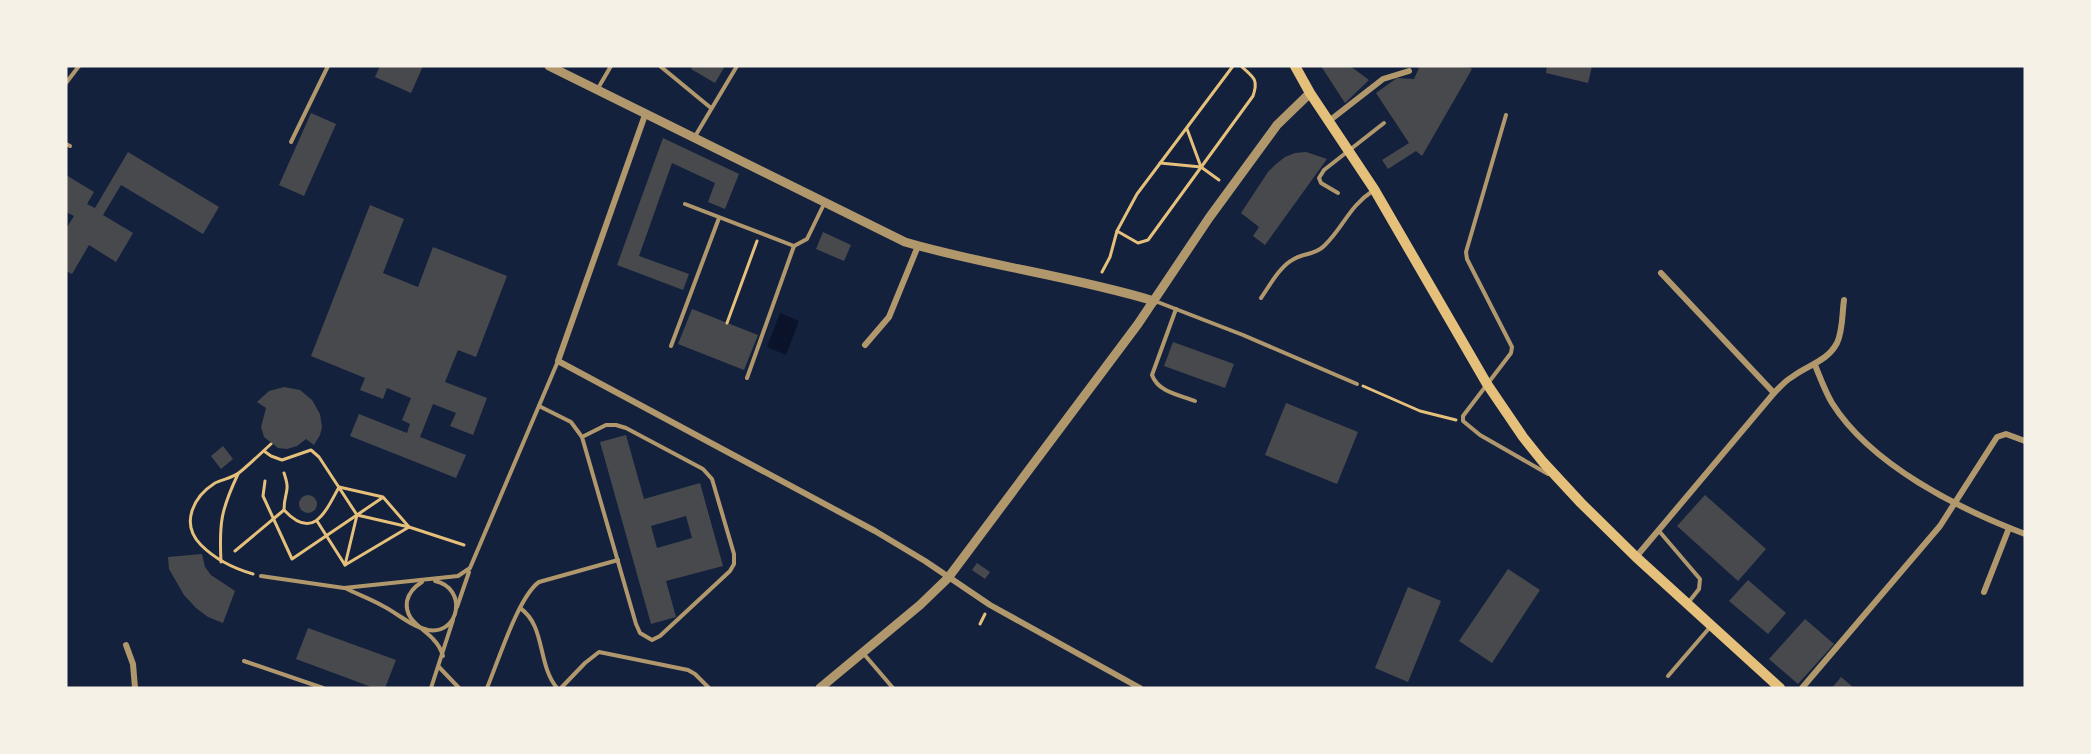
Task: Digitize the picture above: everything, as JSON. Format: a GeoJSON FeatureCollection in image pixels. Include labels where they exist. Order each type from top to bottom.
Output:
{"type":"FeatureCollection","features":[{"type":"Feature","properties":{"kind":"main road"},"geometry":{"type":"LineString","coordinates":[[1295,66],[1310,93],[1374,189],[1487,384],[1523,437],[1559,481],[1636,556],[1780,688]]}},
{"type":"Feature","properties":{"kind":"street"},"geometry":{"type":"LineString","coordinates":[[549,66],[891,236],[939,252],[1115,290],[1154,301]]}},
{"type":"Feature","properties":{"kind":"street"},"geometry":{"type":"LineString","coordinates":[[1329,121],[1383,78],[1409,71]]}},
{"type":"Feature","properties":{"kind":"street"},"geometry":{"type":"LineString","coordinates":[[820,688],[926,600],[948,578],[1154,301],[1209,218],[1277,124],[1310,93]]}},
{"type":"Feature","properties":{"kind":"street"},"geometry":{"type":"LineString","coordinates":[[645,115],[558,361],[875,531],[925,561],[990,605],[1140,688]]}},
{"type":"Feature","properties":{"kind":"street"},"geometry":{"type":"LineString","coordinates":[[865,345],[890,317],[918,246]]}},
{"type":"Feature","properties":{"kind":"street"},"geometry":{"type":"LineString","coordinates":[[1661,273],[1774,393]]}},
{"type":"Feature","properties":{"kind":"street"},"geometry":{"type":"LineString","coordinates":[[1636,556],[1774,393],[1790,377],[1815,365],[1829,354],[1840,332],[1844,300]]}},
{"type":"Feature","properties":{"kind":"street"},"geometry":{"type":"LineString","coordinates":[[1815,365],[1833,405],[1874,450],[1902,472],[1957,503],[2025,534]]}},
{"type":"Feature","properties":{"kind":"street"},"geometry":{"type":"LineString","coordinates":[[1802,688],[1940,526],[1957,503],[1997,437],[2006,434],[2025,441]]}},
{"type":"Feature","properties":{"kind":"street"},"geometry":{"type":"LineString","coordinates":[[1984,592],[2009,528]]}},
{"type":"Feature","properties":{"kind":"street"},"geometry":{"type":"LineString","coordinates":[[126,645],[135,675],[135,688]]}},
{"type":"Feature","properties":{"kind":"lane"},"geometry":{"type":"LineString","coordinates":[[66,83],[79,66]]}},
{"type":"Feature","properties":{"kind":"lane"},"geometry":{"type":"LineString","coordinates":[[291,142],[328,66]]}},
{"type":"Feature","properties":{"kind":"lane"},"geometry":{"type":"LineString","coordinates":[[597,91],[611,66]]}},
{"type":"Feature","properties":{"kind":"lane"},"geometry":{"type":"LineString","coordinates":[[660,66],[711,108]]}},
{"type":"Feature","properties":{"kind":"lane"},"geometry":{"type":"LineString","coordinates":[[693,138],[737,66]]}},
{"type":"Feature","properties":{"kind":"lane"},"geometry":{"type":"LineString","coordinates":[[1506,115],[1466,252],[1467,259],[1512,347],[1511,354],[1463,416],[1463,422],[1480,435],[1559,481]]}},
{"type":"Feature","properties":{"kind":"lane"},"geometry":{"type":"LineString","coordinates":[[1338,193],[1321,183],[1318,178],[1330,163],[1384,123]]}},
{"type":"Feature","properties":{"kind":"lane"},"geometry":{"type":"LineString","coordinates":[[1261,298],[1283,267],[1292,260],[1318,251],[1325,245],[1353,206],[1374,189]]}},
{"type":"Feature","properties":{"kind":"lane"},"geometry":{"type":"LineString","coordinates":[[685,204],[794,246]]}},
{"type":"Feature","properties":{"kind":"lane"},"geometry":{"type":"LineString","coordinates":[[747,378],[794,246],[807,239],[824,204]]}},
{"type":"Feature","properties":{"kind":"lane"},"geometry":{"type":"LineString","coordinates":[[671,346],[719,218]]}},
{"type":"Feature","properties":{"kind":"lane"},"geometry":{"type":"LineString","coordinates":[[1154,301],[1357,384]]}},
{"type":"Feature","properties":{"kind":"lane"},"geometry":{"type":"LineString","coordinates":[[1176,309],[1152,375],[1160,388],[1195,401]]}},
{"type":"Feature","properties":{"kind":"lane"},"geometry":{"type":"LineString","coordinates":[[431,688],[470,568],[558,361]]}},
{"type":"Feature","properties":{"kind":"lane"},"geometry":{"type":"LineString","coordinates":[[539,406],[571,422],[582,437],[636,624],[640,633],[652,639],[660,636],[730,571],[734,564],[734,554],[712,479],[703,469],[626,428],[606,425],[582,437]]}},
{"type":"Feature","properties":{"kind":"lane"},"geometry":{"type":"LineString","coordinates":[[1659,531],[1700,579],[1699,589],[1688,604]]}},
{"type":"Feature","properties":{"kind":"lane"},"geometry":{"type":"LineString","coordinates":[[487,688],[527,593],[538,582],[618,560]]}},
{"type":"Feature","properties":{"kind":"lane"},"geometry":{"type":"LineString","coordinates":[[261,576],[344,588],[458,576],[470,568]]}},
{"type":"Feature","properties":{"kind":"lane"},"geometry":{"type":"LineString","coordinates":[[344,588],[382,605],[418,626],[426,630],[435,630],[443,628],[455,615],[457,606],[452,590],[445,584],[428,580],[413,588],[406,604],[407,613],[418,626],[434,640],[443,656]]}},
{"type":"Feature","properties":{"kind":"lane"},"geometry":{"type":"LineString","coordinates":[[520,608],[528,614],[536,626],[544,667],[550,680],[559,688],[599,652],[688,670],[708,688]]}},
{"type":"Feature","properties":{"kind":"lane"},"geometry":{"type":"LineString","coordinates":[[1668,676],[1711,625]]}},
{"type":"Feature","properties":{"kind":"lane"},"geometry":{"type":"LineString","coordinates":[[863,652],[893,688]]}},
{"type":"Feature","properties":{"kind":"lane"},"geometry":{"type":"LineString","coordinates":[[244,661],[323,688]]}},
{"type":"Feature","properties":{"kind":"lane"},"geometry":{"type":"LineString","coordinates":[[439,667],[459,688]]}},
{"type":"Feature","properties":{"kind":"path"},"geometry":{"type":"LineString","coordinates":[[1102,272],[1110,257],[1117,231],[1137,194],[1233,66]]}},
{"type":"Feature","properties":{"kind":"path"},"geometry":{"type":"LineString","coordinates":[[1117,231],[1138,243],[1148,240],[1253,96],[1257,86],[1255,79],[1241,66]]}},
{"type":"Feature","properties":{"kind":"path"},"geometry":{"type":"LineString","coordinates":[[1186,128],[1201,166],[1219,180]]}},
{"type":"Feature","properties":{"kind":"path"},"geometry":{"type":"LineString","coordinates":[[1160,163],[1201,166]]}},
{"type":"Feature","properties":{"kind":"path"},"geometry":{"type":"LineString","coordinates":[[727,323],[760,234]]}},
{"type":"Feature","properties":{"kind":"path"},"geometry":{"type":"LineString","coordinates":[[1357,384],[1420,411],[1463,422]]}},
{"type":"Feature","properties":{"kind":"path"},"geometry":{"type":"LineString","coordinates":[[261,576],[221,562],[196,540],[189,518],[192,508],[205,491],[216,482],[238,474],[271,444]]}},
{"type":"Feature","properties":{"kind":"path"},"geometry":{"type":"LineString","coordinates":[[264,451],[282,460],[314,451],[357,515],[409,527],[464,545]]}},
{"type":"Feature","properties":{"kind":"path"},"geometry":{"type":"LineString","coordinates":[[284,473],[289,487],[284,510],[292,519],[309,524],[324,516],[339,487]]}},
{"type":"Feature","properties":{"kind":"path"},"geometry":{"type":"LineString","coordinates":[[221,562],[220,524],[228,494],[238,474]]}},
{"type":"Feature","properties":{"kind":"path"},"geometry":{"type":"LineString","coordinates":[[265,481],[263,496],[291,559],[383,497]]}},
{"type":"Feature","properties":{"kind":"path"},"geometry":{"type":"LineString","coordinates":[[339,487],[383,497],[409,527]]}},
{"type":"Feature","properties":{"kind":"path"},"geometry":{"type":"LineString","coordinates":[[235,551],[284,510]]}},
{"type":"Feature","properties":{"kind":"path"},"geometry":{"type":"LineString","coordinates":[[345,565],[357,515]]}},
{"type":"Feature","properties":{"kind":"path"},"geometry":{"type":"LineString","coordinates":[[317,521],[345,565]]}},
{"type":"Feature","properties":{"kind":"path"},"geometry":{"type":"LineString","coordinates":[[345,565],[409,527]]}},
{"type":"Feature","properties":{"kind":"water"},"geometry":{"type":"Polygon","coordinates":[[[780,313],[799,321],[786,355],[767,347],[780,313]]]}},
{"type":"Feature","properties":{"kind":"building"},"geometry":{"type":"Polygon","coordinates":[[[380,66],[423,66],[411,93],[375,77],[380,66]]]}},
{"type":"Feature","properties":{"kind":"building"},"geometry":{"type":"Polygon","coordinates":[[[693,66],[725,66],[715,83],[691,69],[693,66]]]}},
{"type":"Feature","properties":{"kind":"building"},"geometry":{"type":"Polygon","coordinates":[[[1321,66],[1350,66],[1369,80],[1345,103],[1321,66]]]}},
{"type":"Feature","properties":{"kind":"building"},"geometry":{"type":"Polygon","coordinates":[[[1414,66],[1467,66],[1472,69],[1422,156],[1416,151],[1388,169],[1382,160],[1409,143],[1376,93],[1397,78],[1414,79],[1419,68],[1414,66]]]}},
{"type":"Feature","properties":{"kind":"building"},"geometry":{"type":"Polygon","coordinates":[[[1547,66],[1592,66],[1588,83],[1546,73],[1547,66]]]}},
{"type":"Feature","properties":{"kind":"building"},"geometry":{"type":"Polygon","coordinates":[[[311,113],[336,124],[304,196],[279,185],[311,113]]]}},
{"type":"Feature","properties":{"kind":"building"},"geometry":{"type":"Polygon","coordinates":[[[663,138],[739,174],[725,209],[708,202],[715,183],[672,163],[639,256],[689,274],[683,290],[617,265],[663,138]]]}},
{"type":"Feature","properties":{"kind":"building"},"geometry":{"type":"Polygon","coordinates":[[[128,152],[219,207],[203,234],[121,185],[103,215],[133,233],[116,262],[89,245],[72,274],[66,271],[66,229],[74,216],[66,212],[66,175],[94,192],[87,204],[95,208],[128,152]]]}},
{"type":"Feature","properties":{"kind":"building"},"geometry":{"type":"Polygon","coordinates":[[[1306,152],[1327,159],[1265,245],[1253,236],[1259,227],[1241,213],[1268,172],[1276,164],[1295,153],[1306,152]]]}},
{"type":"Feature","properties":{"kind":"building"},"geometry":{"type":"Polygon","coordinates":[[[370,205],[404,219],[383,273],[418,287],[433,247],[507,276],[476,357],[458,350],[445,382],[487,398],[473,435],[450,426],[456,413],[433,404],[420,437],[466,455],[456,478],[350,436],[359,414],[407,433],[410,424],[402,420],[411,398],[387,388],[383,399],[360,390],[365,378],[311,356],[370,205]]]}},
{"type":"Feature","properties":{"kind":"building"},"geometry":{"type":"Polygon","coordinates":[[[823,232],[851,245],[844,261],[816,249],[823,232]]]}},
{"type":"Feature","properties":{"kind":"building"},"geometry":{"type":"Polygon","coordinates":[[[692,309],[758,335],[744,370],[678,344],[692,309]]]}},
{"type":"Feature","properties":{"kind":"building"},"geometry":{"type":"Polygon","coordinates":[[[1173,342],[1234,364],[1225,388],[1164,366],[1173,342]]]}},
{"type":"Feature","properties":{"kind":"building"},"geometry":{"type":"Polygon","coordinates":[[[284,387],[300,390],[312,400],[320,414],[322,427],[314,445],[306,439],[297,446],[287,449],[278,448],[264,437],[261,427],[266,408],[257,402],[269,391],[284,387]]]}},
{"type":"Feature","properties":{"kind":"building"},"geometry":{"type":"Polygon","coordinates":[[[1286,403],[1358,432],[1337,484],[1265,455],[1286,403]]]}},
{"type":"Feature","properties":{"kind":"building"},"geometry":{"type":"Polygon","coordinates":[[[626,435],[644,499],[700,483],[723,566],[666,581],[676,617],[651,624],[600,442],[626,435]],[[686,516],[651,526],[657,548],[692,538],[686,516]]]}},
{"type":"Feature","properties":{"kind":"building"},"geometry":{"type":"Polygon","coordinates":[[[223,446],[233,459],[221,469],[211,456],[223,446]]]}},
{"type":"Feature","properties":{"kind":"building"},"geometry":{"type":"Polygon","coordinates":[[[308,495],[314,498],[317,504],[314,510],[308,513],[302,510],[299,504],[302,498],[308,495]]]}},
{"type":"Feature","properties":{"kind":"building"},"geometry":{"type":"Polygon","coordinates":[[[1705,495],[1766,549],[1738,581],[1677,526],[1705,495]]]}},
{"type":"Feature","properties":{"kind":"building"},"geometry":{"type":"Polygon","coordinates":[[[202,554],[205,567],[211,575],[235,591],[223,623],[208,617],[196,608],[184,595],[169,569],[168,557],[202,554]]]}},
{"type":"Feature","properties":{"kind":"building"},"geometry":{"type":"Polygon","coordinates":[[[977,563],[990,572],[985,579],[972,570],[977,563]]]}},
{"type":"Feature","properties":{"kind":"building"},"geometry":{"type":"Polygon","coordinates":[[[1508,569],[1540,590],[1492,663],[1459,641],[1508,569]]]}},
{"type":"Feature","properties":{"kind":"building"},"geometry":{"type":"Polygon","coordinates":[[[1748,580],[1786,613],[1768,634],[1729,601],[1748,580]]]}},
{"type":"Feature","properties":{"kind":"building"},"geometry":{"type":"Polygon","coordinates":[[[1408,587],[1441,601],[1408,682],[1375,668],[1408,587]]]}},
{"type":"Feature","properties":{"kind":"building"},"geometry":{"type":"Polygon","coordinates":[[[1805,619],[1834,644],[1798,684],[1769,659],[1805,619]]]}},
{"type":"Feature","properties":{"kind":"building"},"geometry":{"type":"Polygon","coordinates":[[[308,628],[396,660],[385,688],[374,688],[296,659],[308,628]]]}},
{"type":"Feature","properties":{"kind":"building"},"geometry":{"type":"Polygon","coordinates":[[[1841,677],[1854,688],[1832,688],[1841,677]]]}}]}
